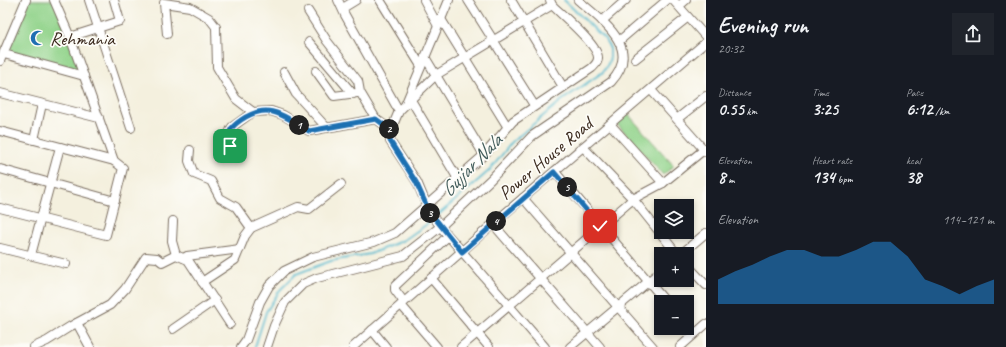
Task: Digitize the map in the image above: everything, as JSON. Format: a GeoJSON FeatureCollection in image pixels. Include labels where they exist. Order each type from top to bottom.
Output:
{"type":"FeatureCollection","features":[{"type":"Feature","properties":{"kind":"street"},"geometry":{"type":"LineString","coordinates":[[26,0],[2,58],[84,76]]}},
{"type":"Feature","properties":{"kind":"street"},"geometry":{"type":"LineString","coordinates":[[54,0],[70,37],[114,161]]}},
{"type":"Feature","properties":{"kind":"street"},"geometry":{"type":"LineString","coordinates":[[89,0],[131,128]]}},
{"type":"Feature","properties":{"kind":"street"},"geometry":{"type":"LineString","coordinates":[[70,37],[120,21],[114,0]]}},
{"type":"Feature","properties":{"kind":"street"},"geometry":{"type":"LineString","coordinates":[[338,0],[343,8],[345,16],[402,109]]}},
{"type":"Feature","properties":{"kind":"street"},"geometry":{"type":"LineString","coordinates":[[343,8],[356,0]]}},
{"type":"Feature","properties":{"kind":"street"},"geometry":{"type":"LineString","coordinates":[[380,0],[421,66]]}},
{"type":"Feature","properties":{"kind":"street"},"geometry":{"type":"LineString","coordinates":[[424,0],[464,58],[507,126]]}},
{"type":"Feature","properties":{"kind":"street"},"geometry":{"type":"LineString","coordinates":[[449,0],[402,109],[391,130],[390,141],[416,182],[436,221],[545,347]]}},
{"type":"Feature","properties":{"kind":"street"},"geometry":{"type":"LineString","coordinates":[[468,0],[534,105]]}},
{"type":"Feature","properties":{"kind":"street"},"geometry":{"type":"LineString","coordinates":[[510,0],[563,87]]}},
{"type":"Feature","properties":{"kind":"street"},"geometry":{"type":"LineString","coordinates":[[267,347],[274,326],[286,302],[303,284],[316,278],[403,256],[436,221],[492,179],[532,136],[611,82],[618,75],[623,59],[619,41],[602,21],[578,0]]}},
{"type":"Feature","properties":{"kind":"street"},"geometry":{"type":"LineString","coordinates":[[602,21],[626,0]]}},
{"type":"Feature","properties":{"kind":"street"},"geometry":{"type":"LineString","coordinates":[[619,41],[667,0]]}},
{"type":"Feature","properties":{"kind":"street"},"geometry":{"type":"LineString","coordinates":[[686,0],[676,3],[706,37]]}},
{"type":"Feature","properties":{"kind":"street"},"geometry":{"type":"LineString","coordinates":[[241,347],[246,340],[260,302],[269,286],[284,271],[313,257],[369,243],[395,233],[409,222],[426,204],[458,179],[484,155],[507,126],[534,105],[592,68],[598,62],[599,56],[592,44],[551,2],[523,22],[436,75],[402,109]]}},
{"type":"Feature","properties":{"kind":"street"},"geometry":{"type":"LineString","coordinates":[[167,34],[164,3],[190,7],[210,18],[216,27],[217,67],[236,99],[254,112]]}},
{"type":"Feature","properties":{"kind":"street"},"geometry":{"type":"LineString","coordinates":[[308,11],[327,41],[358,81],[356,93]]}},
{"type":"Feature","properties":{"kind":"street"},"geometry":{"type":"LineString","coordinates":[[635,59],[688,17]]}},
{"type":"Feature","properties":{"kind":"street"},"geometry":{"type":"LineString","coordinates":[[309,42],[356,93],[376,119],[391,130]]}},
{"type":"Feature","properties":{"kind":"street","name":"Power House Road"},"geometry":{"type":"LineString","coordinates":[[353,347],[492,224],[706,42]]}},
{"type":"Feature","properties":{"kind":"street"},"geometry":{"type":"LineString","coordinates":[[425,57],[484,155]]}},
{"type":"Feature","properties":{"kind":"street"},"geometry":{"type":"LineString","coordinates":[[316,71],[334,96],[356,93]]}},
{"type":"Feature","properties":{"kind":"street"},"geometry":{"type":"LineString","coordinates":[[284,72],[296,94],[327,128]]}},
{"type":"Feature","properties":{"kind":"street"},"geometry":{"type":"LineString","coordinates":[[461,347],[632,199],[662,183],[705,150],[651,90]]}},
{"type":"Feature","properties":{"kind":"street"},"geometry":{"type":"LineString","coordinates":[[0,93],[99,118]]}},
{"type":"Feature","properties":{"kind":"street"},"geometry":{"type":"LineString","coordinates":[[677,119],[706,96]]}},
{"type":"Feature","properties":{"kind":"street"},"geometry":{"type":"LineString","coordinates":[[411,100],[458,179]]}},
{"type":"Feature","properties":{"kind":"street"},"geometry":{"type":"LineString","coordinates":[[34,140],[42,104]]}},
{"type":"Feature","properties":{"kind":"street"},"geometry":{"type":"LineString","coordinates":[[232,156],[230,146],[230,130],[232,126],[254,112],[272,111],[283,115],[309,131],[376,119]]}},
{"type":"Feature","properties":{"kind":"street"},"geometry":{"type":"LineString","coordinates":[[610,124],[662,183]]}},
{"type":"Feature","properties":{"kind":"street"},"geometry":{"type":"LineString","coordinates":[[0,131],[114,161],[123,168],[106,235],[0,208]]}},
{"type":"Feature","properties":{"kind":"street"},"geometry":{"type":"LineString","coordinates":[[31,255],[40,219],[52,182],[60,147]]}},
{"type":"Feature","properties":{"kind":"street"},"geometry":{"type":"LineString","coordinates":[[583,147],[632,199],[671,247]]}},
{"type":"Feature","properties":{"kind":"street"},"geometry":{"type":"LineString","coordinates":[[190,150],[189,161],[194,174],[211,181],[220,198],[236,207],[251,228]]}},
{"type":"Feature","properties":{"kind":"street"},"geometry":{"type":"LineString","coordinates":[[0,169],[52,182],[115,201]]}},
{"type":"Feature","properties":{"kind":"street"},"geometry":{"type":"LineString","coordinates":[[554,172],[660,295]]}},
{"type":"Feature","properties":{"kind":"street"},"geometry":{"type":"LineString","coordinates":[[202,282],[235,260],[245,236],[251,228],[298,207],[309,209],[341,184]]}},
{"type":"Feature","properties":{"kind":"street"},"geometry":{"type":"LineString","coordinates":[[523,198],[653,347]]}},
{"type":"Feature","properties":{"kind":"street"},"geometry":{"type":"LineString","coordinates":[[173,221],[172,241],[180,257],[188,260],[230,324]]}},
{"type":"Feature","properties":{"kind":"street"},"geometry":{"type":"LineString","coordinates":[[492,224],[600,347]]}},
{"type":"Feature","properties":{"kind":"street"},"geometry":{"type":"LineString","coordinates":[[689,247],[706,233]]}},
{"type":"Feature","properties":{"kind":"street"},"geometry":{"type":"LineString","coordinates":[[437,347],[402,303],[395,290],[395,286],[448,236]]}},
{"type":"Feature","properties":{"kind":"street"},"geometry":{"type":"LineString","coordinates":[[0,248],[66,264]]}},
{"type":"Feature","properties":{"kind":"street"},"geometry":{"type":"LineString","coordinates":[[34,347],[110,305],[125,289],[146,257],[157,258],[162,262],[180,257],[240,249]]}},
{"type":"Feature","properties":{"kind":"street"},"geometry":{"type":"LineString","coordinates":[[694,272],[706,285]]}},
{"type":"Feature","properties":{"kind":"street"},"geometry":{"type":"LineString","coordinates":[[570,347],[654,276]]}},
{"type":"Feature","properties":{"kind":"street"},"geometry":{"type":"LineString","coordinates":[[431,278],[489,347]]}},
{"type":"Feature","properties":{"kind":"street"},"geometry":{"type":"LineString","coordinates":[[173,329],[215,300]]}},
{"type":"Feature","properties":{"kind":"street"},"geometry":{"type":"LineString","coordinates":[[77,323],[90,347]]}},
{"type":"Feature","properties":{"kind":"street"},"geometry":{"type":"LineString","coordinates":[[680,347],[706,324]]}},
{"type":"Feature","properties":{"kind":"street"},"geometry":{"type":"LineString","coordinates":[[372,330],[386,347]]}},
{"type":"Feature","properties":{"kind":"green space"},"geometry":{"type":"Polygon","coordinates":[[[26,0],[54,0],[84,76],[4,50],[26,0]]]}},
{"type":"Feature","properties":{"kind":"green space"},"geometry":{"type":"Polygon","coordinates":[[[628,114],[674,166],[663,175],[617,124],[628,114]]]}},
{"type":"Feature","properties":{"kind":"waterway","name":"Gujjar Nala"},"geometry":{"type":"LineString","coordinates":[[436,217],[490,170],[512,142],[561,101],[603,72],[608,64],[610,49],[606,40],[564,0]]}},
{"type":"Feature","properties":{"kind":"waterway","name":"Gujjar Nala"},"geometry":{"type":"LineString","coordinates":[[255,347],[266,312],[280,290],[296,274],[331,261],[370,254],[404,240],[433,220]]}},
{"type":"Feature","properties":{"kind":"place","name":"Rehmania"},"geometry":{"type":"Point","coordinates":[38,38]}},
{"type":"Feature","properties":{"kind":"route"},"geometry":{"type":"LineString","coordinates":[[230,146],[229,135],[232,126],[254,112],[272,111],[283,115],[309,131],[376,119],[391,130],[390,141],[416,182],[429,211],[462,252],[554,172],[600,226]]}}]}
